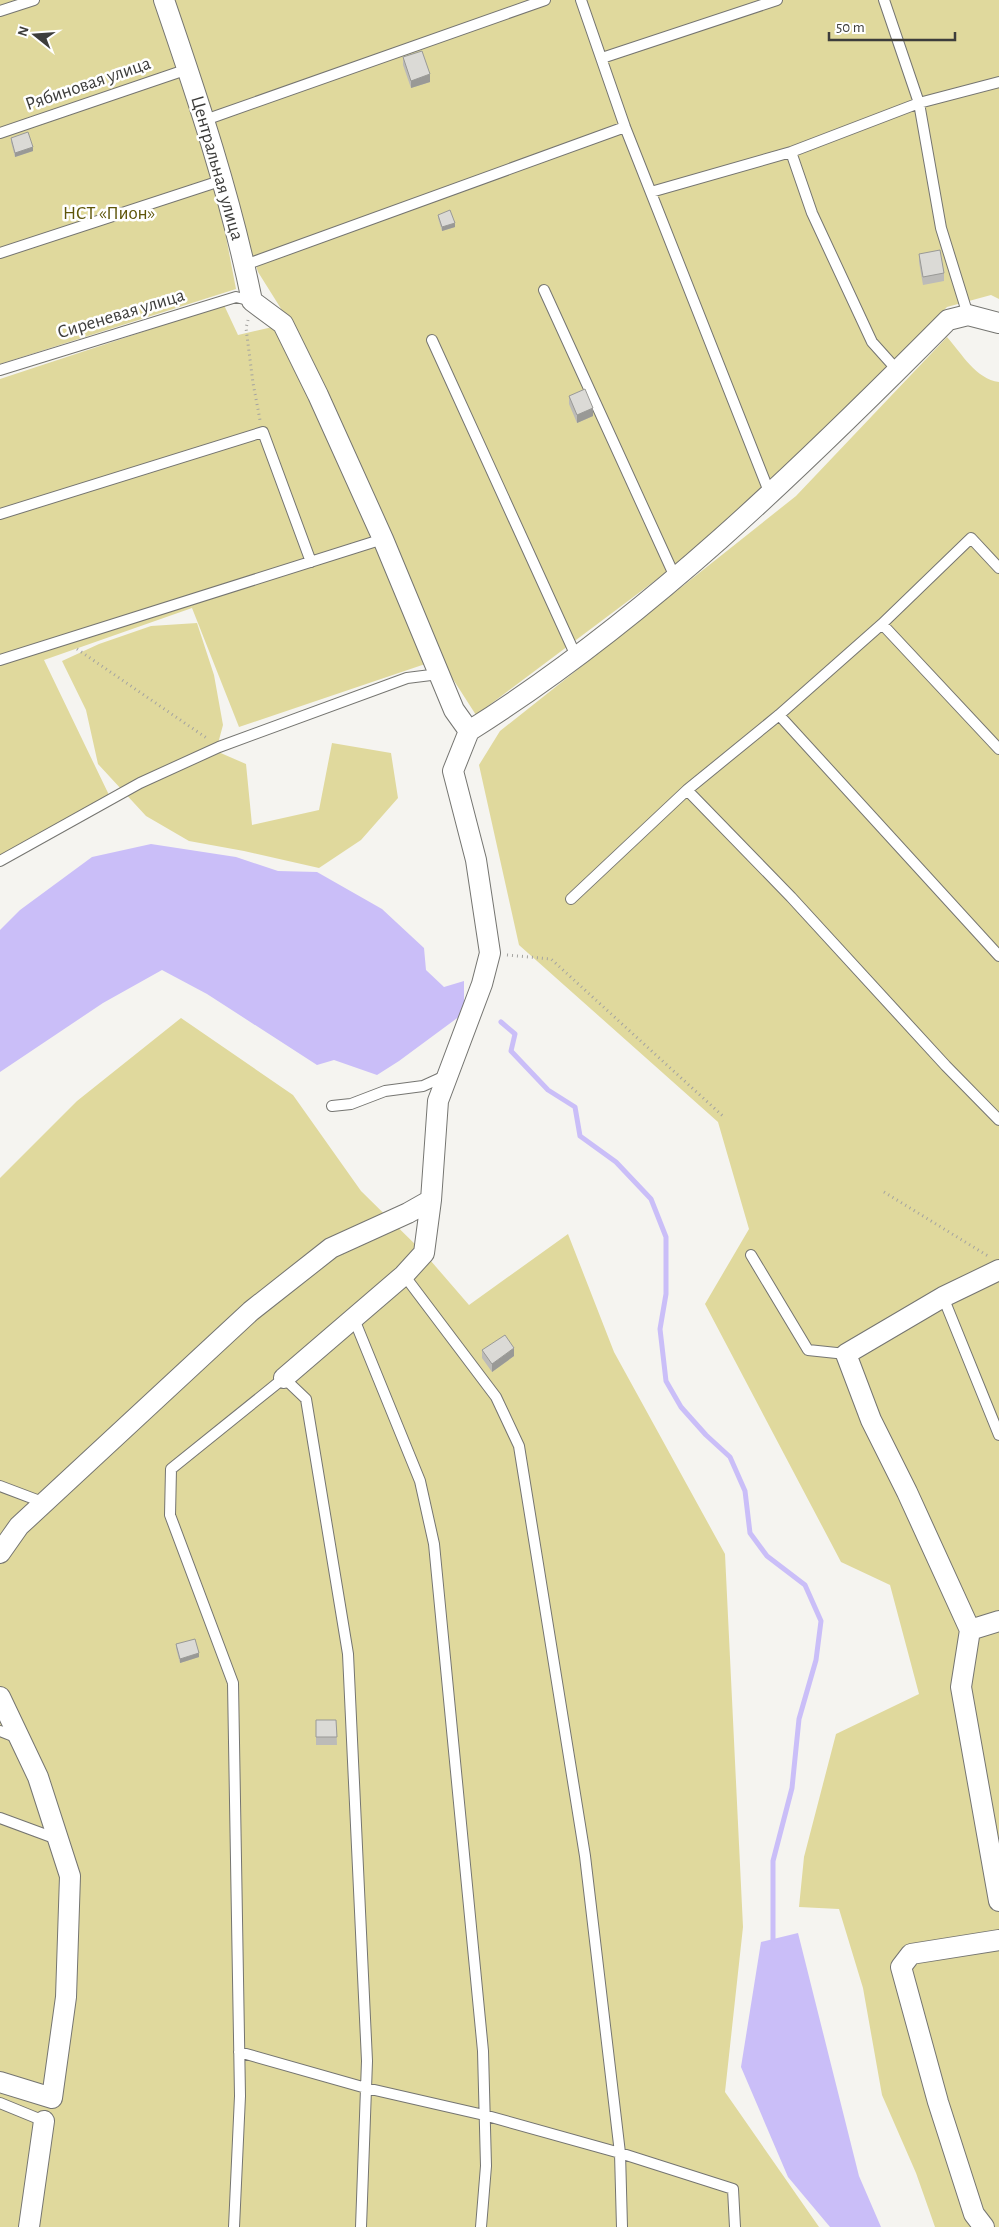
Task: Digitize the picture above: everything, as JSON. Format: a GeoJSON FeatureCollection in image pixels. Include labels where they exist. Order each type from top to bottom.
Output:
{"type":"FeatureCollection","features":[{"type":"Feature","properties":{"kind":"street","name":"Центральная улица"},"geometry":{"type":"LineString","coordinates":[[164,0],[205,120],[223,180],[245,265],[252,301]]}},
{"type":"Feature","properties":{"kind":"street"},"geometry":{"type":"LineString","coordinates":[[252,301],[283,324],[318,395],[383,539],[454,710],[469,731]]}},
{"type":"Feature","properties":{"kind":"street"},"geometry":{"type":"LineString","coordinates":[[284,1378],[404,1275],[424,1253],[438,1101],[482,984],[490,953],[476,860],[453,771],[469,731],[508,706],[576,656],[630,615],[675,577],[770,494],[898,371],[948,320],[968,315],[999,323]]}},
{"type":"Feature","properties":{"kind":"street"},"geometry":{"type":"LineString","coordinates":[[0,1553],[19,1526],[251,1311],[331,1248],[408,1213],[430,1200]]}},
{"type":"Feature","properties":{"kind":"street"},"geometry":{"type":"LineString","coordinates":[[995,1264],[846,1354],[871,1420],[908,1492],[970,1630],[961,1687],[999,1901]]}},
{"type":"Feature","properties":{"kind":"street"},"geometry":{"type":"LineString","coordinates":[[970,1630],[999,1621]]}},
{"type":"Feature","properties":{"kind":"street"},"geometry":{"type":"LineString","coordinates":[[0,1697],[38,1776],[70,1876],[66,1997],[52,2098],[0,2082]]}},
{"type":"Feature","properties":{"kind":"street"},"geometry":{"type":"LineString","coordinates":[[984,2227],[974,2214],[944,2121],[901,1967],[911,1954],[999,1940]]}},
{"type":"Feature","properties":{"kind":"street"},"geometry":{"type":"LineString","coordinates":[[29,2227],[44,2121]]}},
{"type":"Feature","properties":{"kind":"lane"},"geometry":{"type":"LineString","coordinates":[[0,11],[34,0]]}},
{"type":"Feature","properties":{"kind":"lane"},"geometry":{"type":"LineString","coordinates":[[205,120],[544,0]]}},
{"type":"Feature","properties":{"kind":"lane"},"geometry":{"type":"LineString","coordinates":[[582,0],[625,127],[770,494]]}},
{"type":"Feature","properties":{"kind":"lane"},"geometry":{"type":"LineString","coordinates":[[602,58],[777,0]]}},
{"type":"Feature","properties":{"kind":"lane"},"geometry":{"type":"LineString","coordinates":[[884,0],[919,103],[941,228],[968,315]]}},
{"type":"Feature","properties":{"kind":"lane","name":"Рябиновая улица"},"geometry":{"type":"LineString","coordinates":[[0,133],[188,69]]}},
{"type":"Feature","properties":{"kind":"lane"},"geometry":{"type":"LineString","coordinates":[[651,192],[791,152],[919,103],[999,82]]}},
{"type":"Feature","properties":{"kind":"lane"},"geometry":{"type":"LineString","coordinates":[[245,265],[625,127]]}},
{"type":"Feature","properties":{"kind":"lane"},"geometry":{"type":"LineString","coordinates":[[791,152],[812,213],[872,342],[898,371]]}},
{"type":"Feature","properties":{"kind":"lane"},"geometry":{"type":"LineString","coordinates":[[0,253],[223,180]]}},
{"type":"Feature","properties":{"kind":"lane"},"geometry":{"type":"LineString","coordinates":[[544,290],[675,577]]}},
{"type":"Feature","properties":{"kind":"lane","name":"Сиреневая улица"},"geometry":{"type":"LineString","coordinates":[[0,370],[236,296],[252,301]]}},
{"type":"Feature","properties":{"kind":"lane"},"geometry":{"type":"LineString","coordinates":[[432,340],[576,656]]}},
{"type":"Feature","properties":{"kind":"lane"},"geometry":{"type":"LineString","coordinates":[[0,514],[263,432],[311,562]]}},
{"type":"Feature","properties":{"kind":"lane"},"geometry":{"type":"LineString","coordinates":[[571,899],[687,790],[779,716],[882,624],[971,538],[999,568]]}},
{"type":"Feature","properties":{"kind":"lane"},"geometry":{"type":"LineString","coordinates":[[0,660],[383,539]]}},
{"type":"Feature","properties":{"kind":"lane"},"geometry":{"type":"LineString","coordinates":[[882,624],[999,749]]}},
{"type":"Feature","properties":{"kind":"lane"},"geometry":{"type":"LineString","coordinates":[[0,861],[140,783],[219,747],[407,678],[439,674]]}},
{"type":"Feature","properties":{"kind":"lane"},"geometry":{"type":"LineString","coordinates":[[779,716],[970,927],[999,956]]}},
{"type":"Feature","properties":{"kind":"lane"},"geometry":{"type":"LineString","coordinates":[[687,790],[999,1120]]}},
{"type":"Feature","properties":{"kind":"lane"},"geometry":{"type":"LineString","coordinates":[[332,1106],[351,1104],[385,1091],[423,1086],[448,1074]]}},
{"type":"Feature","properties":{"kind":"lane"},"geometry":{"type":"LineString","coordinates":[[751,1255],[808,1350],[846,1354]]}},
{"type":"Feature","properties":{"kind":"lane"},"geometry":{"type":"LineString","coordinates":[[404,1275],[496,1397],[520,1446],[585,1856],[620,2153],[622,2227]]}},
{"type":"Feature","properties":{"kind":"lane"},"geometry":{"type":"LineString","coordinates":[[943,1297],[999,1434]]}},
{"type":"Feature","properties":{"kind":"lane"},"geometry":{"type":"LineString","coordinates":[[354,1319],[420,1481],[434,1544],[482,2051],[486,2166],[481,2227]]}},
{"type":"Feature","properties":{"kind":"lane"},"geometry":{"type":"LineString","coordinates":[[234,2227],[240,2096],[233,1684],[170,1515],[171,1469],[284,1378],[306,1399],[348,1654],[367,2061],[361,2227]]}},
{"type":"Feature","properties":{"kind":"lane"},"geometry":{"type":"LineString","coordinates":[[0,1486],[45,1503]]}},
{"type":"Feature","properties":{"kind":"lane"},"geometry":{"type":"LineString","coordinates":[[0,1731],[20,1738]]}},
{"type":"Feature","properties":{"kind":"lane"},"geometry":{"type":"LineString","coordinates":[[0,1818],[58,1839]]}},
{"type":"Feature","properties":{"kind":"lane"},"geometry":{"type":"LineString","coordinates":[[239,2052],[366,2088],[484,2115],[620,2153],[733,2189],[735,2227]]}},
{"type":"Feature","properties":{"kind":"lane"},"geometry":{"type":"LineString","coordinates":[[0,2103],[44,2121]]}},
{"type":"Feature","properties":{"kind":"path"},"geometry":{"type":"LineString","coordinates":[[252,301],[246,328],[253,383],[263,432]]}},
{"type":"Feature","properties":{"kind":"path"},"geometry":{"type":"LineString","coordinates":[[64,640],[219,747]]}},
{"type":"Feature","properties":{"kind":"path"},"geometry":{"type":"LineString","coordinates":[[490,953],[551,960],[725,1118]]}},
{"type":"Feature","properties":{"kind":"path"},"geometry":{"type":"LineString","coordinates":[[884,1192],[995,1264]]}},
{"type":"Feature","properties":{"kind":"green space","name":"НСТ «Пион»"},"geometry":{"type":"Polygon","coordinates":[[[0,0],[154,0],[213,169],[236,289],[0,364],[0,0]]]}},
{"type":"Feature","properties":{"kind":"green space"},"geometry":{"type":"Polygon","coordinates":[[[173,0],[999,0],[999,299],[991,295],[947,307],[772,493],[476,715],[440,659],[239,727],[192,608],[44,660],[109,795],[0,859],[0,379],[224,305],[238,335],[290,323],[258,272],[173,0]]]}},
{"type":"Feature","properties":{"kind":"green space"},"geometry":{"type":"Polygon","coordinates":[[[947,337],[976,371],[991,380],[999,382],[999,2227],[935,2227],[916,2173],[882,2095],[863,1988],[839,1909],[799,1907],[804,1857],[836,1734],[919,1694],[890,1585],[841,1562],[705,1304],[749,1229],[718,1122],[519,945],[479,765],[500,731],[796,496],[947,337]]]}},
{"type":"Feature","properties":{"kind":"green space"},"geometry":{"type":"Polygon","coordinates":[[[197,623],[214,675],[223,725],[216,751],[246,764],[252,825],[319,810],[332,743],[391,753],[398,798],[361,840],[319,868],[189,841],[146,816],[98,764],[86,710],[62,661],[99,644],[151,626],[197,623]]]}},
{"type":"Feature","properties":{"kind":"green space"},"geometry":{"type":"Polygon","coordinates":[[[181,1018],[293,1095],[361,1191],[424,1253],[469,1305],[568,1234],[614,1352],[725,1554],[743,1927],[725,2092],[819,2227],[0,2227],[0,1178],[77,1101],[181,1018]]]}},
{"type":"Feature","properties":{"kind":"shaded area"},"geometry":{"type":"Polygon","coordinates":[[[151,844],[236,857],[278,871],[317,872],[382,909],[424,948],[426,970],[444,987],[464,981],[464,1013],[377,1075],[334,1060],[317,1065],[207,994],[162,970],[103,1003],[0,1072],[0,930],[20,910],[92,857],[151,844]]]}},
{"type":"Feature","properties":{"kind":"shaded area"},"geometry":{"type":"Polygon","coordinates":[[[798,1933],[859,2176],[881,2227],[830,2227],[788,2177],[741,2067],[761,1942],[798,1933]]]}},
{"type":"Feature","properties":{"kind":"building"},"geometry":{"type":"Polygon","coordinates":[[[422,51],[430,74],[411,81],[403,57],[422,51]]]}},
{"type":"Feature","properties":{"kind":"building"},"geometry":{"type":"Polygon","coordinates":[[[28,132],[33,147],[15,153],[11,138],[28,132]]]}},
{"type":"Feature","properties":{"kind":"building"},"geometry":{"type":"Polygon","coordinates":[[[450,210],[455,223],[442,227],[438,215],[450,210]]]}},
{"type":"Feature","properties":{"kind":"building"},"geometry":{"type":"Polygon","coordinates":[[[940,250],[944,273],[923,277],[919,254],[940,250]]]}},
{"type":"Feature","properties":{"kind":"building"},"geometry":{"type":"Polygon","coordinates":[[[585,389],[593,408],[577,415],[569,396],[585,389]]]}},
{"type":"Feature","properties":{"kind":"building"},"geometry":{"type":"Polygon","coordinates":[[[505,1335],[514,1348],[492,1364],[482,1350],[505,1335]]]}},
{"type":"Feature","properties":{"kind":"building"},"geometry":{"type":"Polygon","coordinates":[[[195,1639],[199,1653],[180,1659],[176,1644],[195,1639]]]}},
{"type":"Feature","properties":{"kind":"building"},"geometry":{"type":"Polygon","coordinates":[[[316,1720],[336,1720],[337,1737],[316,1737],[316,1720]]]}},
{"type":"Feature","properties":{"kind":"waterway"},"geometry":{"type":"LineString","coordinates":[[501,1022],[515,1034],[511,1051],[548,1090],[575,1107],[580,1136],[616,1162],[651,1199],[666,1237],[666,1294],[660,1329],[666,1381],[681,1407],[706,1435],[730,1457],[745,1491],[750,1533],[767,1556],[805,1585],[821,1621],[816,1660],[799,1719],[792,1788],[773,1861],[773,1939]]}}]}
